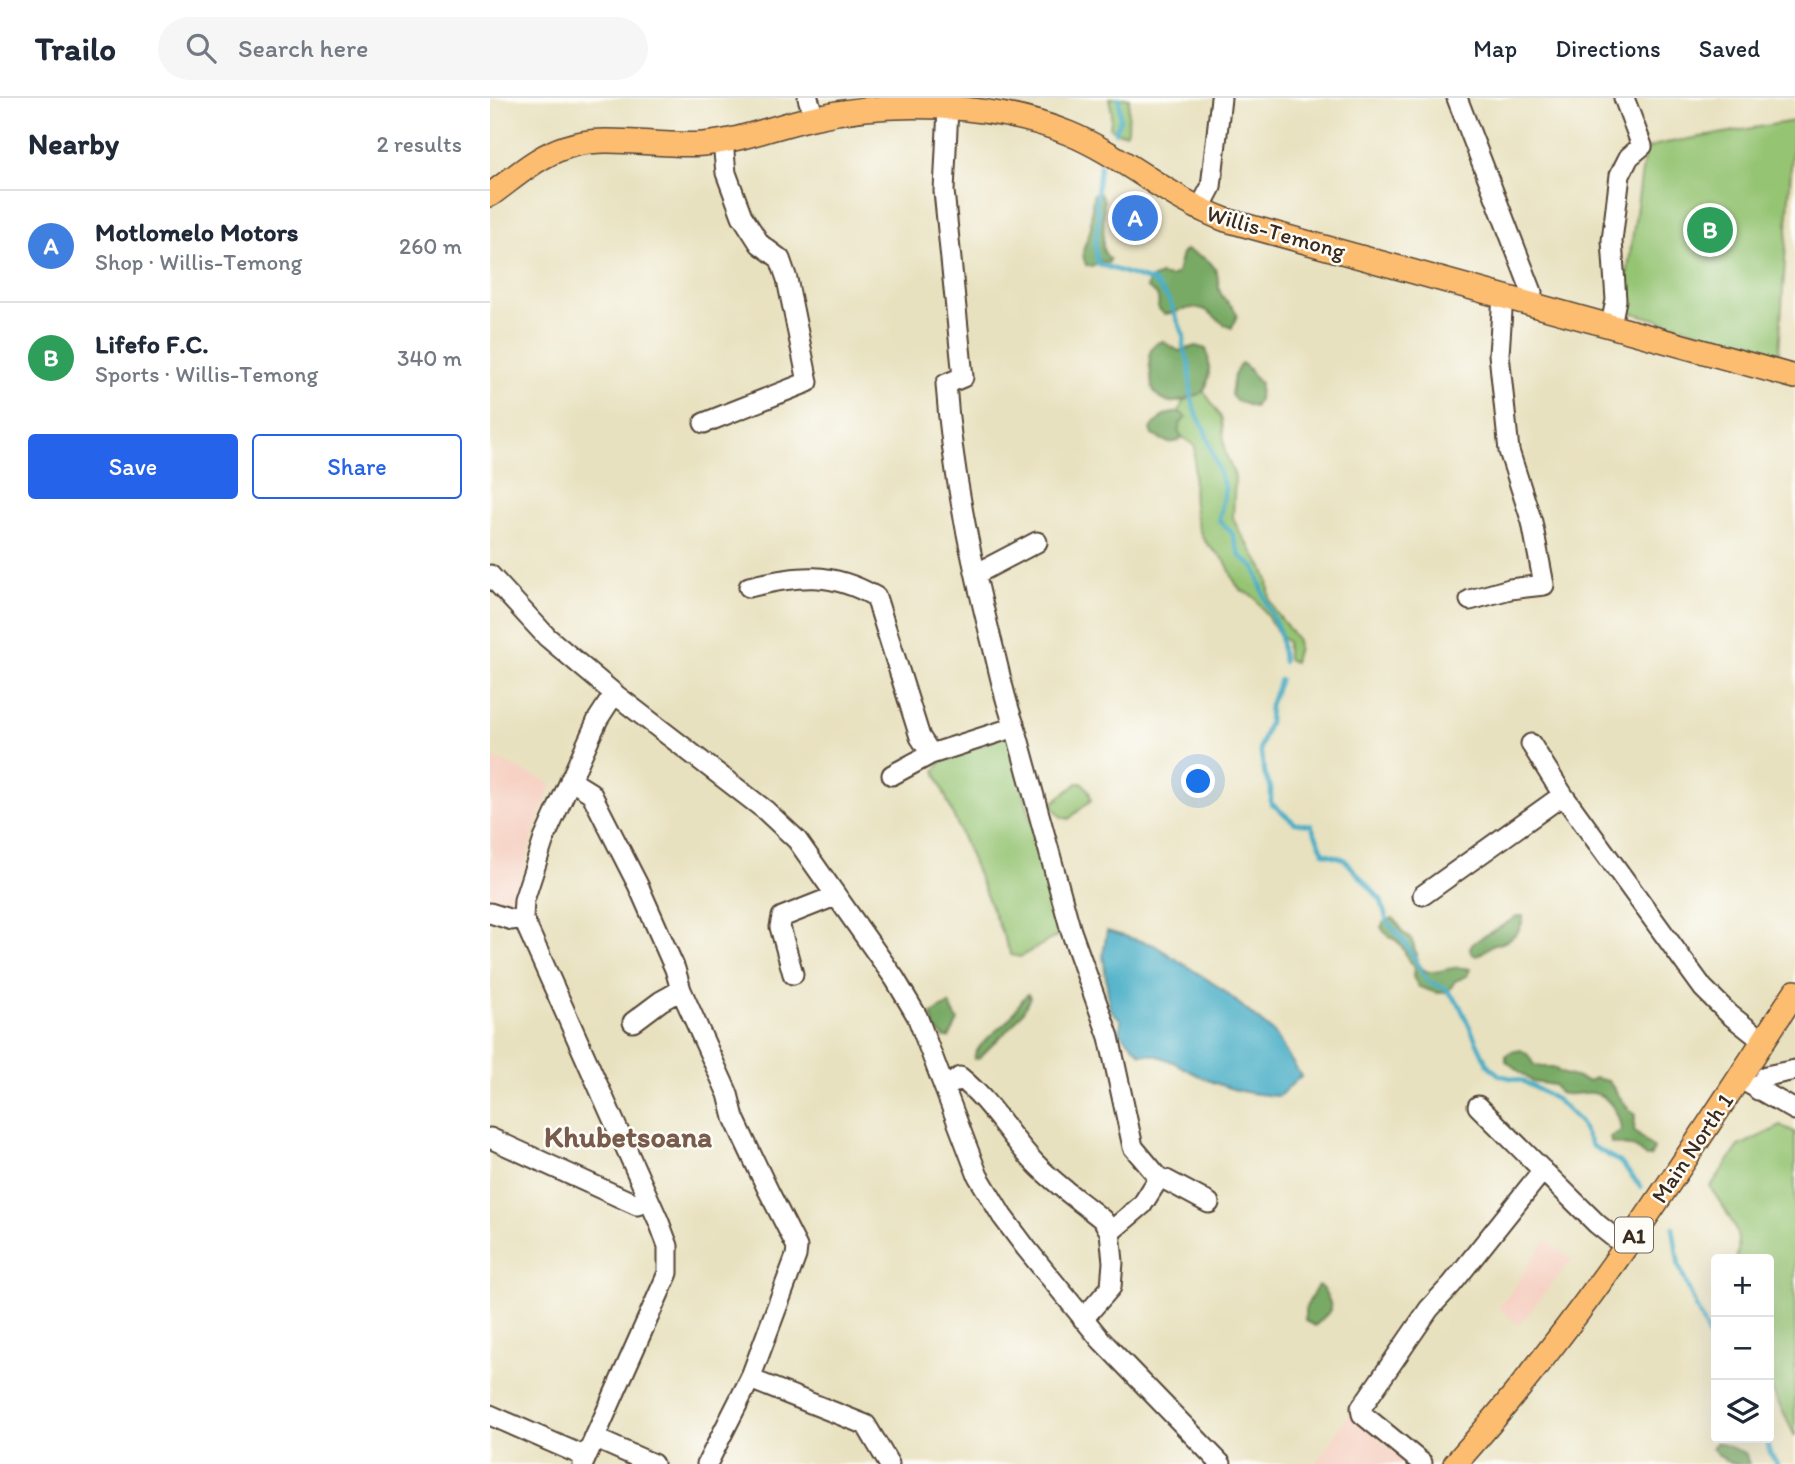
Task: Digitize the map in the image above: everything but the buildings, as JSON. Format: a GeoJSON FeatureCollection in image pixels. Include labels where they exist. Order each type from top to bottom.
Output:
{"type":"FeatureCollection","features":[{"type":"Feature","properties":{"kind":"main road","name":"Willis-Temong"},"geometry":{"type":"LineString","coordinates":[[490,195],[545,156],[567,146],[589,142],[665,145],[723,142],[811,108],[948,108],[1032,122],[1065,132],[1123,161],[1199,210],[1226,220],[1795,377]]}},
{"type":"Feature","properties":{"kind":"main road","name":"Main North 1"},"geometry":{"type":"LineString","coordinates":[[1455,1464],[1499,1415],[1555,1345],[1749,1084],[1763,1041],[1795,992]]}},
{"type":"Feature","properties":{"kind":"street"},"geometry":{"type":"LineString","coordinates":[[1199,210],[1211,187],[1218,144],[1221,98]]}},
{"type":"Feature","properties":{"kind":"street"},"geometry":{"type":"LineString","coordinates":[[1457,98],[1532,292],[1530,303]]}},
{"type":"Feature","properties":{"kind":"street"},"geometry":{"type":"LineString","coordinates":[[1611,325],[1616,300],[1612,242],[1620,175],[1629,157],[1642,146],[1624,98]]}},
{"type":"Feature","properties":{"kind":"street"},"geometry":{"type":"LineString","coordinates":[[948,108],[944,191],[963,377],[946,384],[956,472],[1005,701],[1015,727],[1071,931],[1109,1037],[1133,1147],[1158,1178],[1209,1203]]}},
{"type":"Feature","properties":{"kind":"street"},"geometry":{"type":"LineString","coordinates":[[704,423],[808,382],[787,279],[780,259],[760,244],[742,216],[726,173],[723,142]]}},
{"type":"Feature","properties":{"kind":"street"},"geometry":{"type":"LineString","coordinates":[[1470,600],[1510,589],[1544,585],[1532,522],[1509,451],[1499,354],[1503,296]]}},
{"type":"Feature","properties":{"kind":"street"},"geometry":{"type":"LineString","coordinates":[[976,574],[1037,542]]}},
{"type":"Feature","properties":{"kind":"street"},"geometry":{"type":"LineString","coordinates":[[490,575],[547,637],[616,695],[765,810],[797,840],[895,979],[917,1016],[978,1176],[1018,1237],[1083,1319],[1221,1464]]}},
{"type":"Feature","properties":{"kind":"street"},"geometry":{"type":"LineString","coordinates":[[749,587],[789,577],[833,578],[852,584],[876,597],[920,737],[930,754]]}},
{"type":"Feature","properties":{"kind":"street"},"geometry":{"type":"LineString","coordinates":[[490,1415],[584,1460],[668,1273],[667,1246],[659,1222],[523,918],[524,900],[544,839],[598,719],[608,702],[616,695]]}},
{"type":"Feature","properties":{"kind":"street"},"geometry":{"type":"LineString","coordinates":[[892,775],[930,754],[1015,727]]}},
{"type":"Feature","properties":{"kind":"street"},"geometry":{"type":"LineString","coordinates":[[1531,744],[1563,796],[1703,988],[1729,1014],[1763,1041]]}},
{"type":"Feature","properties":{"kind":"street"},"geometry":{"type":"LineString","coordinates":[[570,780],[591,793],[638,886],[727,1094],[734,1118],[797,1247],[750,1379],[707,1464]]}},
{"type":"Feature","properties":{"kind":"street"},"geometry":{"type":"LineString","coordinates":[[1423,895],[1563,796]]}},
{"type":"Feature","properties":{"kind":"street"},"geometry":{"type":"LineString","coordinates":[[793,974],[779,927],[782,917],[835,896]]}},
{"type":"Feature","properties":{"kind":"street"},"geometry":{"type":"LineString","coordinates":[[490,913],[512,920],[523,918]]}},
{"type":"Feature","properties":{"kind":"street"},"geometry":{"type":"LineString","coordinates":[[633,1022],[681,990]]}},
{"type":"Feature","properties":{"kind":"street"},"geometry":{"type":"LineString","coordinates":[[1749,1084],[1766,1076],[1795,1070]]}},
{"type":"Feature","properties":{"kind":"street"},"geometry":{"type":"LineString","coordinates":[[945,1089],[960,1077],[978,1092],[1038,1166],[1103,1220],[1110,1232],[1113,1262],[1111,1287],[1083,1319]]}},
{"type":"Feature","properties":{"kind":"street"},"geometry":{"type":"LineString","coordinates":[[1749,1084],[1795,1110]]}},
{"type":"Feature","properties":{"kind":"street"},"geometry":{"type":"LineString","coordinates":[[1478,1106],[1597,1224],[1626,1247]]}},
{"type":"Feature","properties":{"kind":"street"},"geometry":{"type":"LineString","coordinates":[[490,1138],[637,1205],[649,1202]]}},
{"type":"Feature","properties":{"kind":"street"},"geometry":{"type":"LineString","coordinates":[[1422,1463],[1362,1414],[1361,1408],[1429,1309],[1543,1170]]}},
{"type":"Feature","properties":{"kind":"street"},"geometry":{"type":"LineString","coordinates":[[1110,1232],[1142,1205],[1158,1178]]}},
{"type":"Feature","properties":{"kind":"street"},"geometry":{"type":"LineString","coordinates":[[750,1379],[866,1425],[890,1464]]}},
{"type":"Feature","properties":{"kind":"street"},"geometry":{"type":"LineString","coordinates":[[594,1438],[653,1464]]}},
{"type":"Feature","properties":{"kind":"shaded area"},"geometry":{"type":"Polygon","coordinates":[[[490,756],[552,784],[535,829],[511,910],[490,903],[490,756]]]}},
{"type":"Feature","properties":{"kind":"shaded area"},"geometry":{"type":"Polygon","coordinates":[[[1546,1241],[1572,1259],[1519,1325],[1499,1308],[1546,1241]]]}},
{"type":"Feature","properties":{"kind":"shaded area"},"geometry":{"type":"Polygon","coordinates":[[[1350,1413],[1357,1418],[1409,1464],[1316,1464],[1350,1413]]]}},
{"type":"Feature","properties":{"kind":"green space"},"geometry":{"type":"Polygon","coordinates":[[[1109,98],[1129,98],[1128,130],[1125,133],[1115,132],[1110,127],[1112,113],[1109,98]]]}},
{"type":"Feature","properties":{"kind":"green space"},"geometry":{"type":"Polygon","coordinates":[[[1794,121],[1779,353],[1622,310],[1645,150],[1660,144],[1794,121]]]}},
{"type":"Feature","properties":{"kind":"green space"},"geometry":{"type":"Polygon","coordinates":[[[1099,192],[1104,200],[1103,246],[1110,260],[1108,263],[1101,261],[1092,267],[1086,265],[1083,254],[1090,232],[1093,196],[1099,192]]]}},
{"type":"Feature","properties":{"kind":"green space"},"geometry":{"type":"Polygon","coordinates":[[[1186,250],[1214,267],[1220,292],[1237,315],[1232,328],[1203,309],[1191,308],[1164,314],[1158,308],[1157,296],[1147,288],[1149,280],[1160,275],[1170,277],[1177,273],[1182,254],[1186,250]]]}},
{"type":"Feature","properties":{"kind":"green space"},"geometry":{"type":"Polygon","coordinates":[[[1162,341],[1179,351],[1196,346],[1206,349],[1209,377],[1201,393],[1170,402],[1162,400],[1155,393],[1149,356],[1153,347],[1162,341]]]}},
{"type":"Feature","properties":{"kind":"green space"},"geometry":{"type":"Polygon","coordinates":[[[1241,363],[1260,383],[1259,400],[1254,407],[1236,401],[1231,395],[1234,375],[1241,363]]]}},
{"type":"Feature","properties":{"kind":"green space"},"geometry":{"type":"Polygon","coordinates":[[[1204,391],[1222,419],[1225,452],[1235,477],[1233,517],[1263,568],[1275,611],[1296,638],[1298,647],[1294,662],[1287,659],[1287,642],[1277,632],[1255,598],[1238,587],[1225,561],[1205,542],[1198,527],[1193,493],[1195,446],[1177,433],[1186,417],[1179,412],[1183,401],[1204,391]]]}},
{"type":"Feature","properties":{"kind":"green space"},"geometry":{"type":"Polygon","coordinates":[[[1179,412],[1186,417],[1180,424],[1178,432],[1182,437],[1178,441],[1169,443],[1152,435],[1150,429],[1164,415],[1179,412]]]}},
{"type":"Feature","properties":{"kind":"green space"},"geometry":{"type":"Polygon","coordinates":[[[1008,734],[1062,933],[1020,957],[1011,955],[935,771],[941,762],[1008,734]]]}},
{"type":"Feature","properties":{"kind":"green space"},"geometry":{"type":"Polygon","coordinates":[[[1077,783],[1083,783],[1091,800],[1069,819],[1061,817],[1052,805],[1077,783]]]}},
{"type":"Feature","properties":{"kind":"green space"},"geometry":{"type":"Polygon","coordinates":[[[1517,916],[1523,916],[1521,925],[1510,938],[1494,944],[1476,956],[1471,953],[1470,947],[1474,943],[1517,916]]]}},
{"type":"Feature","properties":{"kind":"green space"},"geometry":{"type":"Polygon","coordinates":[[[1393,918],[1402,932],[1411,939],[1419,963],[1425,970],[1435,972],[1452,968],[1470,969],[1467,976],[1455,981],[1448,992],[1437,993],[1419,987],[1413,977],[1414,967],[1402,948],[1381,927],[1384,922],[1393,918]]]}},
{"type":"Feature","properties":{"kind":"green space"},"geometry":{"type":"Polygon","coordinates":[[[1028,994],[1030,997],[1026,1007],[1014,1023],[979,1058],[974,1059],[980,1047],[1011,1017],[1028,994]]]}},
{"type":"Feature","properties":{"kind":"green space"},"geometry":{"type":"Polygon","coordinates":[[[949,1004],[958,1021],[949,1038],[945,1038],[934,1028],[932,1014],[949,1004]]]}},
{"type":"Feature","properties":{"kind":"green space"},"geometry":{"type":"Polygon","coordinates":[[[1521,1050],[1534,1065],[1553,1067],[1561,1073],[1588,1081],[1595,1078],[1608,1081],[1635,1115],[1634,1131],[1654,1149],[1650,1157],[1646,1157],[1634,1147],[1611,1143],[1610,1137],[1621,1131],[1613,1107],[1604,1098],[1593,1093],[1559,1093],[1554,1085],[1533,1082],[1506,1061],[1506,1055],[1521,1050]]]}},
{"type":"Feature","properties":{"kind":"green space"},"geometry":{"type":"Polygon","coordinates":[[[1781,1126],[1795,1132],[1795,1436],[1774,1394],[1774,1254],[1737,1254],[1736,1230],[1710,1187],[1739,1146],[1781,1126]]]}},
{"type":"Feature","properties":{"kind":"green space"},"geometry":{"type":"Polygon","coordinates":[[[1318,1285],[1327,1296],[1331,1310],[1315,1326],[1305,1320],[1305,1309],[1318,1285]]]}},
{"type":"Feature","properties":{"kind":"green space"},"geometry":{"type":"Polygon","coordinates":[[[1720,1443],[1745,1453],[1749,1464],[1724,1460],[1712,1448],[1720,1443]]]}},
{"type":"Feature","properties":{"kind":"water"},"geometry":{"type":"Polygon","coordinates":[[[1107,931],[1154,945],[1219,987],[1274,1033],[1301,1076],[1279,1096],[1259,1094],[1224,1086],[1166,1059],[1141,1054],[1120,1032],[1121,1020],[1110,1009],[1103,955],[1107,931]]]}},
{"type":"Feature","properties":{"kind":"waterway"},"geometry":{"type":"LineString","coordinates":[[1115,132],[1120,119],[1119,98]]}},
{"type":"Feature","properties":{"kind":"waterway"},"geometry":{"type":"LineString","coordinates":[[1100,165],[1096,204],[1099,216],[1095,246],[1098,264],[1154,282],[1169,300],[1184,336],[1183,346],[1189,363],[1195,411],[1204,428],[1225,489],[1219,520],[1232,533],[1240,556],[1255,568],[1280,633],[1283,662]]}},
{"type":"Feature","properties":{"kind":"waterway"},"geometry":{"type":"LineString","coordinates":[[1280,679],[1270,705],[1269,722],[1260,748],[1265,776],[1271,788],[1271,803],[1295,823],[1311,825],[1324,853],[1344,859],[1381,900],[1387,921],[1406,944],[1427,981],[1445,988],[1459,1004],[1487,1064],[1499,1075],[1523,1081],[1557,1100],[1579,1121],[1592,1146],[1620,1162],[1641,1187]]}},
{"type":"Feature","properties":{"kind":"waterway"},"geometry":{"type":"LineString","coordinates":[[1673,1228],[1679,1266],[1711,1342]]}},
{"type":"Feature","properties":{"kind":"waterway"},"geometry":{"type":"LineString","coordinates":[[1767,1443],[1777,1464]]}},
{"type":"Feature","properties":{"kind":"place","name":"Motlomelo Motors"},"geometry":{"type":"Point","coordinates":[1135,218]}},
{"type":"Feature","properties":{"kind":"place","name":"Lifefo F.C."},"geometry":{"type":"Point","coordinates":[1710,230]}},
{"type":"Feature","properties":{"kind":"district","name":"Khubetsoana"},"geometry":{"type":"Point","coordinates":[628,1136]}}]}
